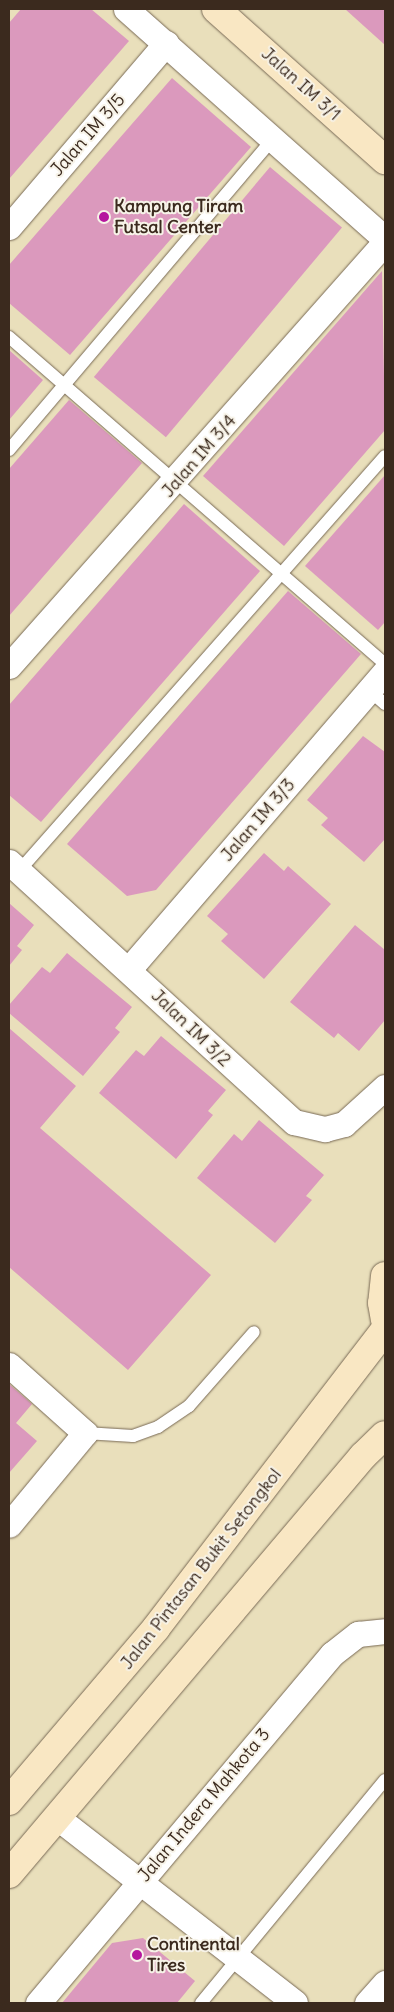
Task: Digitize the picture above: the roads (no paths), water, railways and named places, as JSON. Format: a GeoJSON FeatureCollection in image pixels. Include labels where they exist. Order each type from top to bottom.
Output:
{"type":"FeatureCollection","features":[{"type":"Feature","properties":{"kind":"main road","name":"Jalan IM 3/1"},"geometry":{"type":"LineString","coordinates":[[216,9],[385,160]]}},
{"type":"Feature","properties":{"kind":"main road"},"geometry":{"type":"LineString","coordinates":[[385,1276],[382,1302],[385,1320]]}},
{"type":"Feature","properties":{"kind":"main road","name":"Jalan Pintasan Bukit Setongkol"},"geometry":{"type":"LineString","coordinates":[[9,1801],[156,1628],[385,1330]]}},
{"type":"Feature","properties":{"kind":"main road"},"geometry":{"type":"LineString","coordinates":[[9,1874],[59,1819],[374,1451],[385,1435]]}},
{"type":"Feature","properties":{"kind":"street"},"geometry":{"type":"LineString","coordinates":[[126,9],[274,138],[385,241]]}},
{"type":"Feature","properties":{"kind":"street","name":"Jalan IM 3/5"},"geometry":{"type":"LineString","coordinates":[[9,227],[166,44]]}},
{"type":"Feature","properties":{"kind":"street","name":"Jalan IM 3/4"},"geometry":{"type":"LineString","coordinates":[[9,666],[176,483],[385,241]]}},
{"type":"Feature","properties":{"kind":"street","name":"Jalan IM 3/3"},"geometry":{"type":"LineString","coordinates":[[130,968],[380,689]]}},
{"type":"Feature","properties":{"kind":"street","name":"Jalan IM 3/2"},"geometry":{"type":"LineString","coordinates":[[14,866],[130,968],[255,1090],[294,1122],[325,1129],[344,1124],[385,1086]]}},
{"type":"Feature","properties":{"kind":"street"},"geometry":{"type":"LineString","coordinates":[[9,1365],[85,1433],[9,1525]]}},
{"type":"Feature","properties":{"kind":"street","name":"Jalan Indera Mahkota 3"},"geometry":{"type":"LineString","coordinates":[[38,2003],[332,1654],[358,1634],[385,1631]]}},
{"type":"Feature","properties":{"kind":"street"},"geometry":{"type":"LineString","coordinates":[[59,1819],[138,1884],[242,1959],[295,2003]]}},
{"type":"Feature","properties":{"kind":"street"},"geometry":{"type":"LineString","coordinates":[[367,2003],[385,1983]]}},
{"type":"Feature","properties":{"kind":"lane"},"geometry":{"type":"LineString","coordinates":[[9,450],[67,386],[274,138]]}},
{"type":"Feature","properties":{"kind":"lane"},"geometry":{"type":"LineString","coordinates":[[9,337],[385,664]]}},
{"type":"Feature","properties":{"kind":"lane"},"geometry":{"type":"LineString","coordinates":[[14,866],[385,456]]}},
{"type":"Feature","properties":{"kind":"lane"},"geometry":{"type":"LineString","coordinates":[[85,1433],[133,1436],[158,1427],[189,1406],[254,1332]]}},
{"type":"Feature","properties":{"kind":"lane"},"geometry":{"type":"LineString","coordinates":[[201,2003],[242,1959],[385,1780]]}},
{"type":"Feature","properties":{"kind":"place","name":"Kampung Tiram Futsal Center"},"geometry":{"type":"Point","coordinates":[104,217]}},
{"type":"Feature","properties":{"kind":"place","name":"Continental Tires"},"geometry":{"type":"Point","coordinates":[137,1955]}}]}
